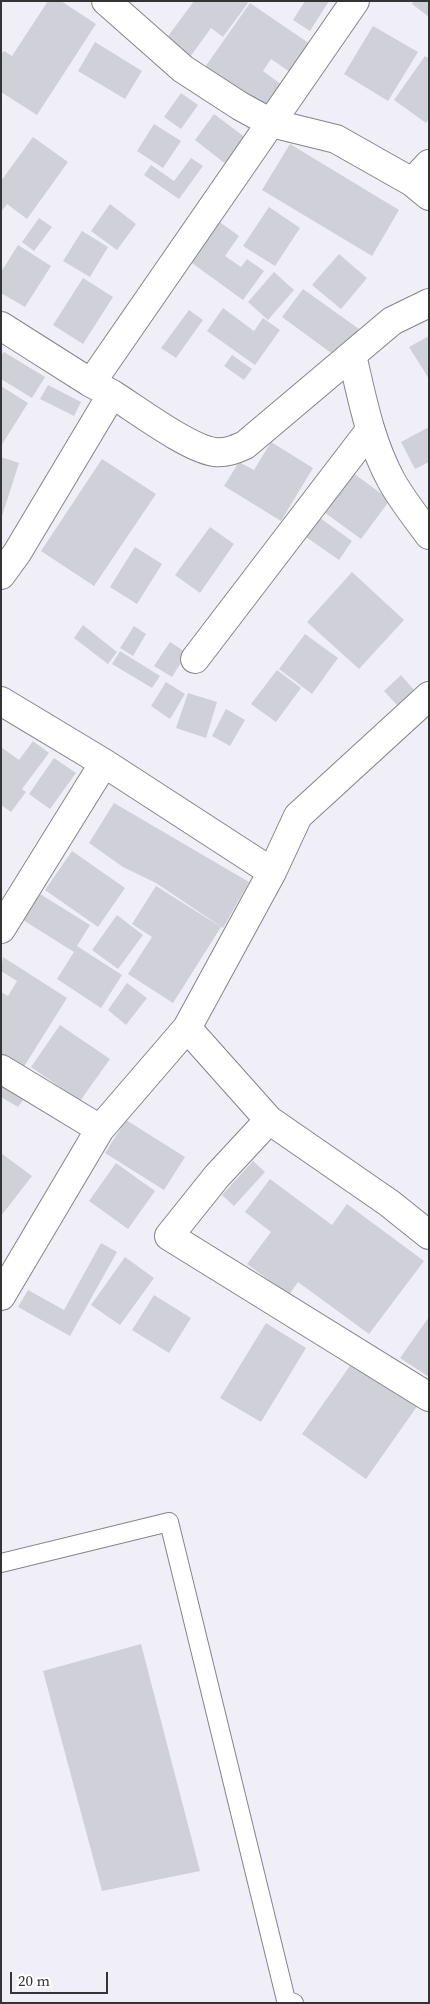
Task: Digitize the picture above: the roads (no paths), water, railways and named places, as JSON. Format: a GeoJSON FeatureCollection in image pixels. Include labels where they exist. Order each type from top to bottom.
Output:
{"type":"FeatureCollection","features":[{"type":"Feature","properties":{"kind":"street"},"geometry":{"type":"LineString","coordinates":[[106,1],[183,69],[240,106],[271,123],[336,139],[423,181]]}},
{"type":"Feature","properties":{"kind":"street"},"geometry":{"type":"LineString","coordinates":[[1,576],[9,551],[102,389],[271,123],[355,1]]}},
{"type":"Feature","properties":{"kind":"street"},"geometry":{"type":"LineString","coordinates":[[1,326],[195,446],[213,452],[230,452],[244,445],[392,321],[429,303]]}},
{"type":"Feature","properties":{"kind":"street"},"geometry":{"type":"LineString","coordinates":[[352,355],[370,430],[392,482],[429,535]]}},
{"type":"Feature","properties":{"kind":"street"},"geometry":{"type":"LineString","coordinates":[[195,659],[370,430]]}},
{"type":"Feature","properties":{"kind":"street"},"geometry":{"type":"LineString","coordinates":[[1,1296],[100,1129],[187,1028],[272,872],[298,816],[429,696]]}},
{"type":"Feature","properties":{"kind":"street"},"geometry":{"type":"LineString","coordinates":[[1,701],[104,763],[272,872]]}},
{"type":"Feature","properties":{"kind":"street"},"geometry":{"type":"LineString","coordinates":[[1,928],[104,763]]}},
{"type":"Feature","properties":{"kind":"street"},"geometry":{"type":"LineString","coordinates":[[187,1028],[269,1120],[389,1203],[429,1235]]}},
{"type":"Feature","properties":{"kind":"street"},"geometry":{"type":"LineString","coordinates":[[1,1069],[100,1129]]}},
{"type":"Feature","properties":{"kind":"street"},"geometry":{"type":"LineString","coordinates":[[269,1120],[218,1176],[169,1236],[429,1397]]}},
{"type":"Feature","properties":{"kind":"lane"},"geometry":{"type":"LineString","coordinates":[[1,1563],[169,1522],[286,2000],[294,2003]]}}]}
